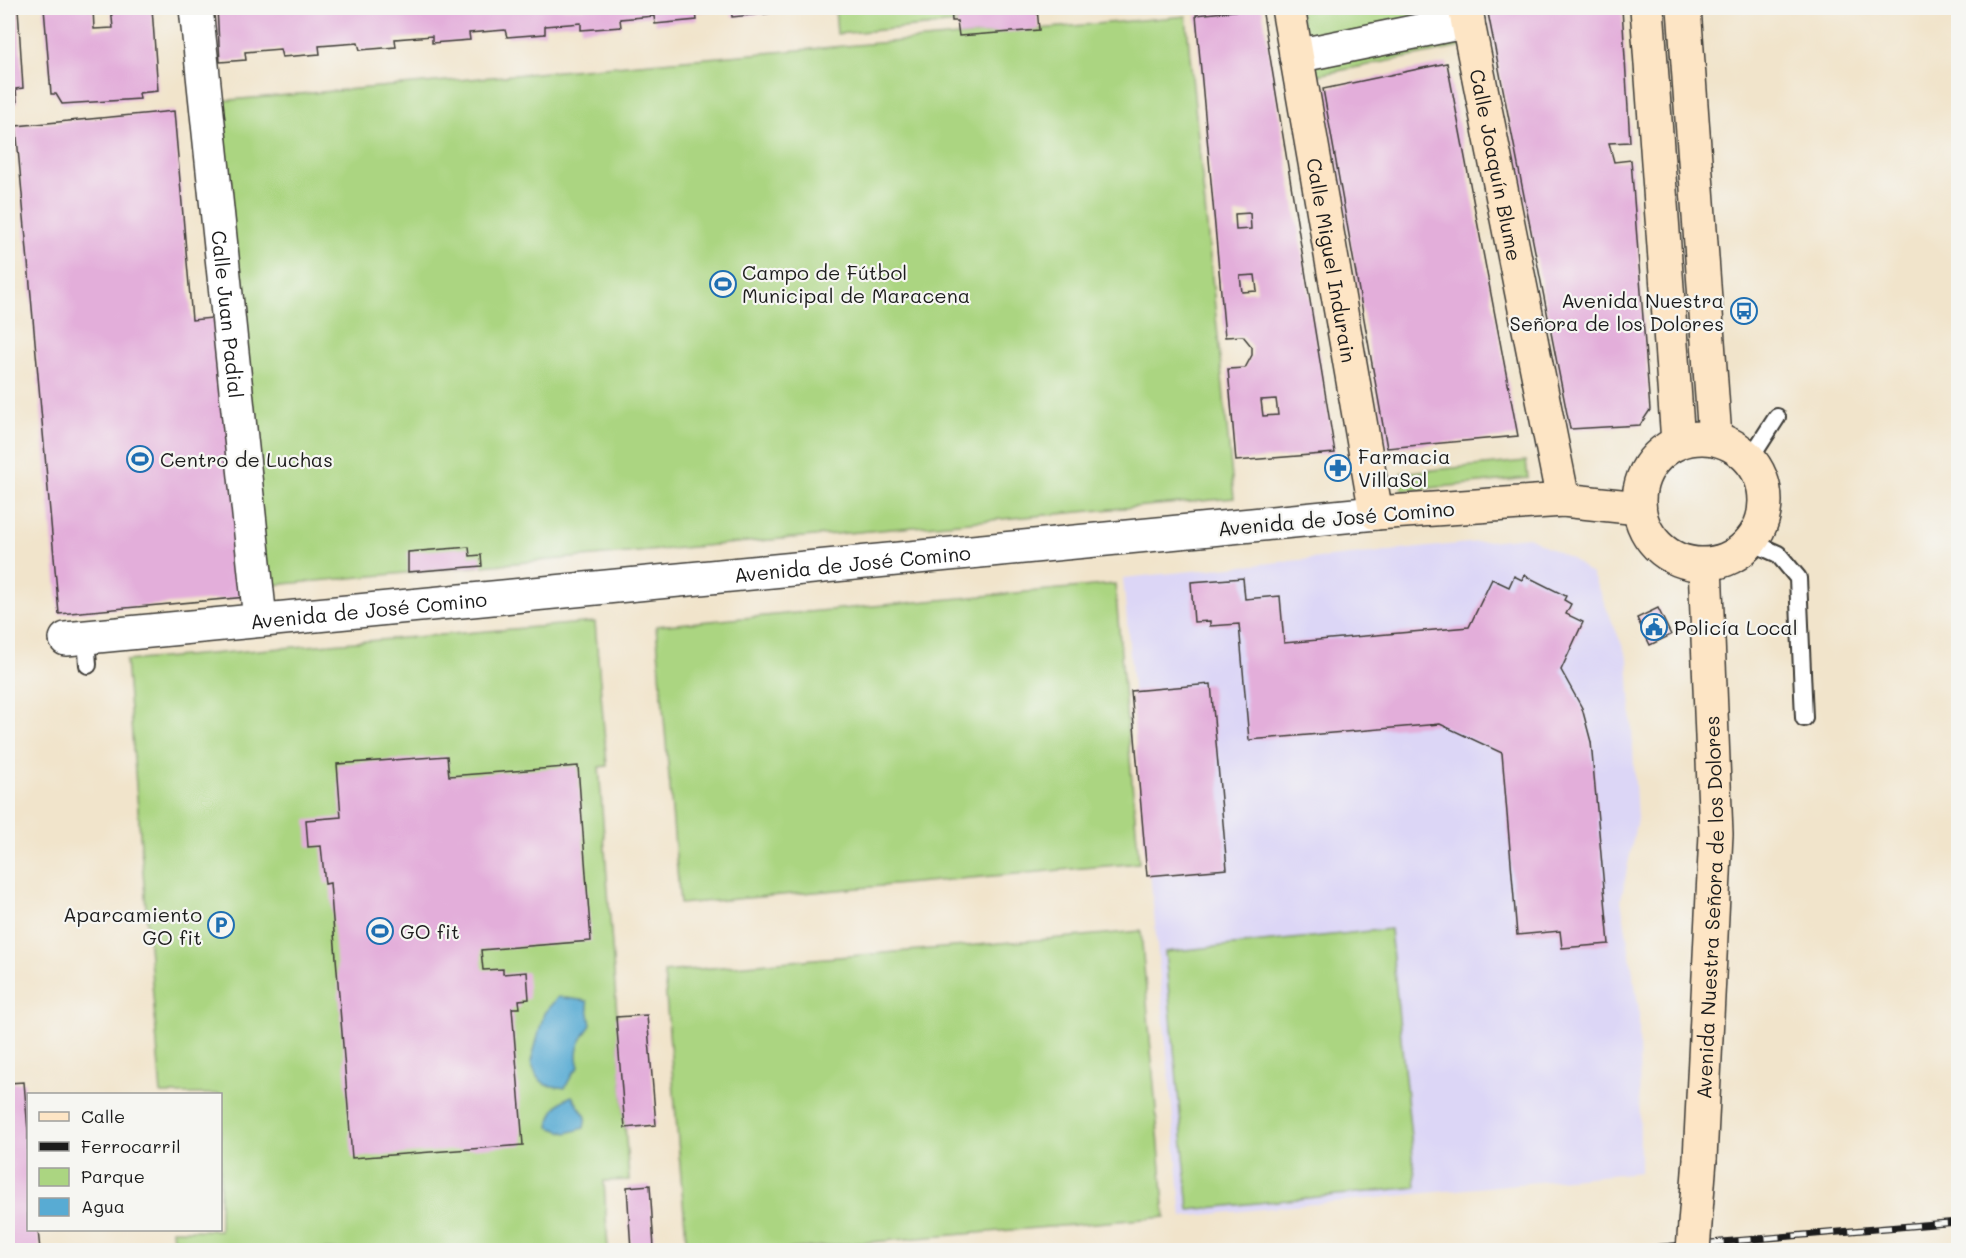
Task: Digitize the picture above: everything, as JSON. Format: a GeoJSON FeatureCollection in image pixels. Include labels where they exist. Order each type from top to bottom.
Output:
{"type":"FeatureCollection","features":[{"type":"Feature","properties":{"kind":"main road","name":"Calle Miguel Indurain"},"geometry":{"type":"LineString","coordinates":[[1288,8],[1376,513]]}},
{"type":"Feature","properties":{"kind":"main road"},"geometry":{"type":"LineString","coordinates":[[1647,8],[1678,442]]}},
{"type":"Feature","properties":{"kind":"main road"},"geometry":{"type":"LineString","coordinates":[[1684,8],[1715,438]]}},
{"type":"Feature","properties":{"kind":"main road","name":"Calle Joaquín Blume"},"geometry":{"type":"LineString","coordinates":[[1467,14],[1563,500]]}},
{"type":"Feature","properties":{"kind":"main road"},"geometry":{"type":"LineString","coordinates":[[1696,437],[1715,438],[1734,446],[1750,459],[1760,474],[1765,491],[1765,510],[1760,527],[1751,542],[1738,554],[1722,562],[1705,565],[1677,559],[1654,543],[1644,526],[1639,508],[1640,487],[1648,468],[1661,453],[1678,442],[1696,437]]}},
{"type":"Feature","properties":{"kind":"main road","name":"Avenida de José Comino"},"geometry":{"type":"LineString","coordinates":[[1376,513],[1563,500],[1639,508]]}},
{"type":"Feature","properties":{"kind":"main road","name":"Avenida Nuestra Señora de los Dolores"},"geometry":{"type":"LineString","coordinates":[[1694,1251],[1716,834],[1705,565]]}},
{"type":"Feature","properties":{"kind":"street","name":"Calle Juan Padial"},"geometry":{"type":"LineString","coordinates":[[196,8],[260,620]]}},
{"type":"Feature","properties":{"kind":"street"},"geometry":{"type":"LineString","coordinates":[[1296,56],[1467,14]]}},
{"type":"Feature","properties":{"kind":"street","name":"Avenida de José Comino"},"geometry":{"type":"LineString","coordinates":[[80,647],[260,620],[1376,513]]}},
{"type":"Feature","properties":{"kind":"lane"},"geometry":{"type":"LineString","coordinates":[[1750,459],[1777,417]]}},
{"type":"Feature","properties":{"kind":"lane"},"geometry":{"type":"LineString","coordinates":[[1751,542],[1778,554],[1797,578],[1804,718]]}},
{"type":"Feature","properties":{"kind":"shaded area"},"geometry":{"type":"Polygon","coordinates":[[[1528,537],[1570,558],[1592,574],[1628,659],[1637,819],[1621,900],[1639,1009],[1640,1172],[1182,1217],[1123,578],[1528,537]]]}},
{"type":"Feature","properties":{"kind":"green space"},"geometry":{"type":"Polygon","coordinates":[[[835,8],[958,8],[958,23],[837,34],[835,8]]]}},
{"type":"Feature","properties":{"kind":"green space"},"geometry":{"type":"Polygon","coordinates":[[[1299,8],[1453,8],[1461,47],[1312,76],[1299,8]]]}},
{"type":"Feature","properties":{"kind":"green space","name":"Campo de Fútbol Municipal de Maracena"},"geometry":{"type":"Polygon","coordinates":[[[1186,16],[1234,498],[262,586],[219,101],[1186,16]]]}},
{"type":"Feature","properties":{"kind":"green space"},"geometry":{"type":"Polygon","coordinates":[[[1526,461],[1528,478],[1402,491],[1401,473],[1526,461]]]}},
{"type":"Feature","properties":{"kind":"green space"},"geometry":{"type":"Polygon","coordinates":[[[1115,584],[1139,863],[680,904],[656,626],[1115,584]]]}},
{"type":"Feature","properties":{"kind":"green space","name":"GO fit"},"geometry":{"type":"Polygon","coordinates":[[[595,622],[607,766],[599,767],[629,1180],[604,1181],[608,1250],[174,1250],[172,1231],[222,1231],[222,1093],[161,1093],[126,661],[595,622]]]}},
{"type":"Feature","properties":{"kind":"green space"},"geometry":{"type":"Polygon","coordinates":[[[1390,929],[1416,1187],[1189,1210],[1165,952],[1390,929]]]}},
{"type":"Feature","properties":{"kind":"green space"},"geometry":{"type":"Polygon","coordinates":[[[1141,931],[1165,1217],[778,1250],[687,1250],[664,972],[1141,931]]]}},
{"type":"Feature","properties":{"kind":"water"},"geometry":{"type":"Polygon","coordinates":[[[558,997],[587,1001],[591,1025],[581,1040],[578,1050],[579,1067],[565,1088],[546,1085],[537,1077],[531,1062],[544,1013],[558,997]]]}},
{"type":"Feature","properties":{"kind":"water"},"geometry":{"type":"Polygon","coordinates":[[[572,1096],[586,1117],[584,1128],[567,1133],[549,1127],[556,1108],[572,1096]]]}},
{"type":"Feature","properties":{"kind":"building"},"geometry":{"type":"Polygon","coordinates":[[[8,8],[18,8],[23,88],[16,89],[17,103],[8,104],[8,8]]]}},
{"type":"Feature","properties":{"kind":"building"},"geometry":{"type":"Polygon","coordinates":[[[44,8],[93,8],[94,29],[113,28],[111,8],[152,8],[158,91],[139,93],[140,99],[62,104],[56,94],[51,94],[44,8]]]}},
{"type":"Feature","properties":{"kind":"building"},"geometry":{"type":"Polygon","coordinates":[[[217,8],[730,9],[696,12],[697,20],[655,24],[654,16],[620,19],[621,27],[581,30],[581,23],[545,26],[545,34],[507,37],[505,30],[469,33],[470,40],[432,43],[432,36],[395,39],[396,47],[360,50],[358,43],[319,46],[320,54],[282,57],[280,49],[245,52],[246,60],[220,62],[217,8]]]}},
{"type":"Feature","properties":{"kind":"building"},"geometry":{"type":"Polygon","coordinates":[[[731,8],[772,8],[772,13],[732,17],[731,8]]]}},
{"type":"Feature","properties":{"kind":"building"},"geometry":{"type":"Polygon","coordinates":[[[806,8],[821,8],[821,9],[806,11],[806,8]]]}},
{"type":"Feature","properties":{"kind":"building"},"geometry":{"type":"Polygon","coordinates":[[[951,8],[1037,8],[1039,30],[959,36],[957,21],[952,21],[951,8]]]}},
{"type":"Feature","properties":{"kind":"building"},"geometry":{"type":"Polygon","coordinates":[[[1262,8],[1335,453],[1236,461],[1228,369],[1245,368],[1252,355],[1252,347],[1243,336],[1225,337],[1196,15],[1262,8]],[[1250,213],[1235,214],[1236,230],[1251,229],[1250,213]],[[1255,275],[1240,276],[1242,292],[1257,291],[1255,275]],[[1276,399],[1261,400],[1263,416],[1278,415],[1276,399]]]}},
{"type":"Feature","properties":{"kind":"building"},"geometry":{"type":"Polygon","coordinates":[[[1487,8],[1622,8],[1630,142],[1609,143],[1614,162],[1631,160],[1650,410],[1640,425],[1570,429],[1487,8]]]}},
{"type":"Feature","properties":{"kind":"building"},"geometry":{"type":"Polygon","coordinates":[[[1447,63],[1518,436],[1387,448],[1323,89],[1447,63]]]}},
{"type":"Feature","properties":{"kind":"building","name":"Centro de Luchas"},"geometry":{"type":"Polygon","coordinates":[[[174,111],[192,320],[222,317],[247,597],[59,614],[16,126],[174,111]]]}},
{"type":"Feature","properties":{"kind":"building"},"geometry":{"type":"Polygon","coordinates":[[[469,547],[470,556],[481,555],[482,566],[408,572],[408,552],[469,547]]]}},
{"type":"Feature","properties":{"kind":"building"},"geometry":{"type":"Polygon","coordinates":[[[1524,575],[1566,596],[1564,600],[1571,604],[1566,614],[1583,622],[1561,670],[1582,708],[1591,742],[1609,944],[1562,948],[1560,931],[1517,935],[1502,753],[1440,724],[1249,740],[1239,624],[1210,626],[1210,621],[1194,622],[1191,582],[1243,578],[1245,599],[1280,596],[1284,643],[1469,627],[1492,579],[1509,587],[1514,576],[1522,580],[1524,575]]]}},
{"type":"Feature","properties":{"kind":"building","name":"Policía Local"},"geometry":{"type":"Polygon","coordinates":[[[1658,608],[1671,635],[1650,645],[1637,618],[1658,608]]]}},
{"type":"Feature","properties":{"kind":"building"},"geometry":{"type":"Polygon","coordinates":[[[1211,684],[1227,869],[1147,876],[1131,691],[1211,684]]]}},
{"type":"Feature","properties":{"kind":"building"},"geometry":{"type":"Polygon","coordinates":[[[447,756],[449,776],[578,766],[591,941],[481,950],[483,970],[503,969],[503,974],[527,972],[529,999],[519,1000],[520,1008],[512,1008],[523,1145],[352,1158],[330,883],[325,884],[321,846],[308,847],[306,820],[341,817],[337,764],[447,756]]]}},
{"type":"Feature","properties":{"kind":"building"},"geometry":{"type":"Polygon","coordinates":[[[647,1015],[656,1125],[625,1128],[616,1017],[647,1015]]]}},
{"type":"Feature","properties":{"kind":"building"},"geometry":{"type":"Polygon","coordinates":[[[24,1082],[27,1119],[27,1231],[38,1231],[40,1250],[8,1250],[8,1083],[24,1082]]]}},
{"type":"Feature","properties":{"kind":"building"},"geometry":{"type":"Polygon","coordinates":[[[650,1185],[654,1248],[631,1250],[627,1187],[650,1185]]]}},
{"type":"Feature","properties":{"kind":"railway"},"geometry":{"type":"LineString","coordinates":[[1626,1250],[1958,1222]]}},
{"type":"Feature","properties":{"kind":"place","name":"Campo de Fútbol Municipal de Maracena"},"geometry":{"type":"Point","coordinates":[723,284]}},
{"type":"Feature","properties":{"kind":"place","name":"Avenida Nuestra Señora de los Dolores"},"geometry":{"type":"Point","coordinates":[1744,311]}},
{"type":"Feature","properties":{"kind":"place","name":"Centro de Luchas"},"geometry":{"type":"Point","coordinates":[140,459]}},
{"type":"Feature","properties":{"kind":"place","name":"Farmacia VillaSol"},"geometry":{"type":"Point","coordinates":[1338,468]}},
{"type":"Feature","properties":{"kind":"place","name":"Policía Local"},"geometry":{"type":"Point","coordinates":[1654,627]}},
{"type":"Feature","properties":{"kind":"place","name":"Aparcamiento GO fit"},"geometry":{"type":"Point","coordinates":[221,925]}},
{"type":"Feature","properties":{"kind":"place","name":"GO fit"},"geometry":{"type":"Point","coordinates":[380,931]}}]}
